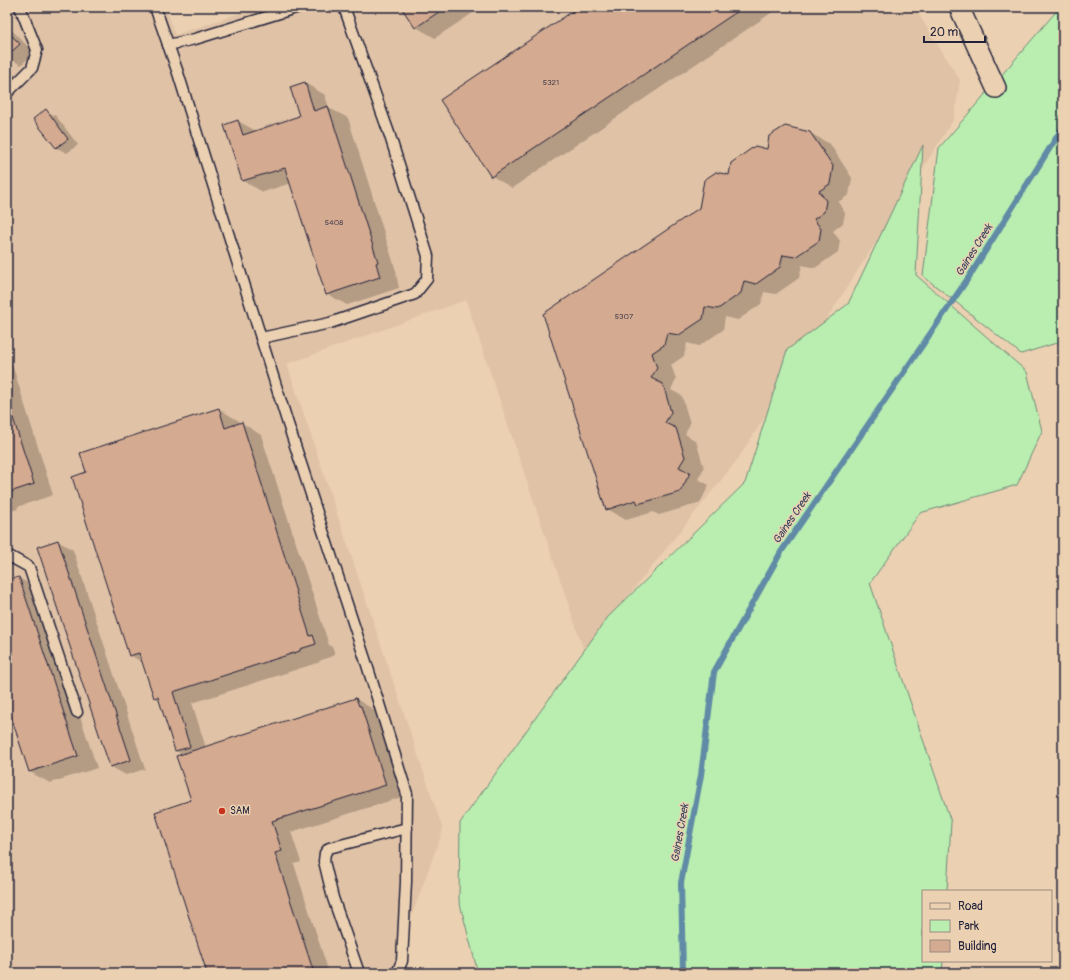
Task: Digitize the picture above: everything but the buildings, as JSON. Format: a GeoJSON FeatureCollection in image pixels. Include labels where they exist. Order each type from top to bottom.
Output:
{"type":"FeatureCollection","features":[{"type":"Feature","properties":{"kind":"street"},"geometry":{"type":"LineString","coordinates":[[959,7],[996,88]]}},
{"type":"Feature","properties":{"kind":"lane"},"geometry":{"type":"LineString","coordinates":[[7,93],[32,68],[37,50],[20,7]]}},
{"type":"Feature","properties":{"kind":"lane"},"geometry":{"type":"LineString","coordinates":[[155,7],[368,665],[407,794],[406,882],[402,961],[397,973]]}},
{"type":"Feature","properties":{"kind":"lane"},"geometry":{"type":"LineString","coordinates":[[168,45],[195,39],[299,7]]}},
{"type":"Feature","properties":{"kind":"lane"},"geometry":{"type":"LineString","coordinates":[[261,338],[330,323],[415,294],[427,279],[428,256],[386,126],[344,7]]}},
{"type":"Feature","properties":{"kind":"lane"},"geometry":{"type":"LineString","coordinates":[[7,557],[9,556],[29,567],[77,712]]}},
{"type":"Feature","properties":{"kind":"lane"},"geometry":{"type":"LineString","coordinates":[[359,973],[333,898],[324,861],[325,853],[329,848],[407,828]]}},
{"type":"Feature","properties":{"kind":"shaded area"},"geometry":{"type":"Polygon","coordinates":[[[7,7],[166,7],[175,35],[258,7],[914,7],[960,80],[954,119],[738,459],[584,651],[466,300],[287,364],[443,830],[391,973],[7,973],[7,7]]]}},
{"type":"Feature","properties":{"kind":"green space"},"geometry":{"type":"Polygon","coordinates":[[[1060,7],[1063,7],[1063,341],[1021,354],[923,276],[939,148],[1060,7]]]}},
{"type":"Feature","properties":{"kind":"green space"},"geometry":{"type":"Polygon","coordinates":[[[923,145],[916,275],[1027,372],[1042,431],[1017,485],[920,513],[870,583],[951,822],[947,890],[922,890],[922,962],[943,962],[942,973],[478,973],[459,900],[460,823],[608,617],[745,483],[787,350],[848,304],[923,145]]]}},
{"type":"Feature","properties":{"kind":"waterway","name":"Gaines Creek"},"geometry":{"type":"LineString","coordinates":[[683,973],[681,883],[701,775],[714,672],[781,552],[969,277],[1063,127]]}},
{"type":"Feature","properties":{"kind":"place","name":"SAM"},"geometry":{"type":"Point","coordinates":[222,811]}}]}
